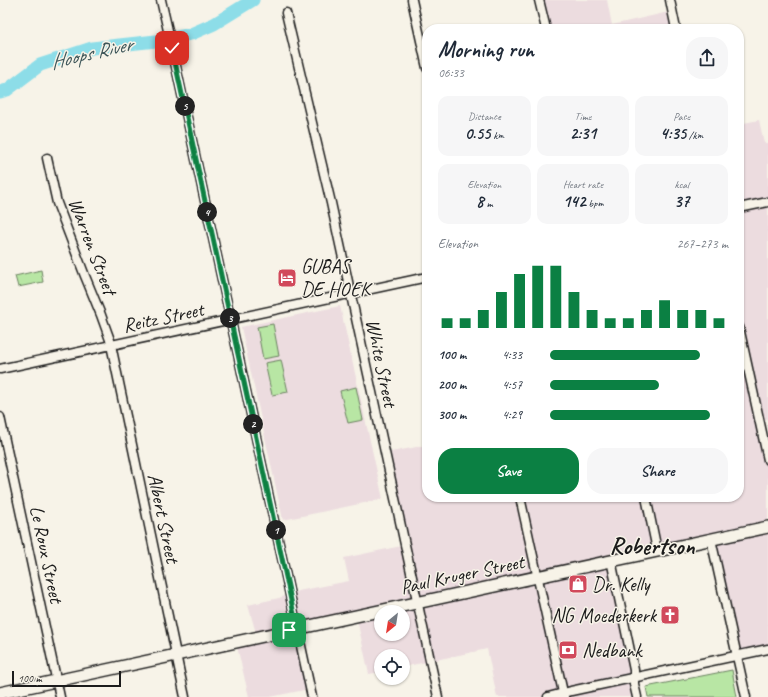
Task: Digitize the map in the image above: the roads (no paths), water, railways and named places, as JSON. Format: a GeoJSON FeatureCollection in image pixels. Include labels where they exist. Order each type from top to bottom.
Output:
{"type":"FeatureCollection","features":[{"type":"Feature","properties":{"kind":"street"},"geometry":{"type":"LineString","coordinates":[[161,0],[312,697]]}},
{"type":"Feature","properties":{"kind":"street"},"geometry":{"type":"LineString","coordinates":[[412,0],[422,45]]}},
{"type":"Feature","properties":{"kind":"street"},"geometry":{"type":"LineString","coordinates":[[539,0],[545,24]]}},
{"type":"Feature","properties":{"kind":"street"},"geometry":{"type":"LineString","coordinates":[[670,0],[675,24]]}},
{"type":"Feature","properties":{"kind":"street","name":"White Street"},"geometry":{"type":"LineString","coordinates":[[286,13],[330,196],[438,697]]}},
{"type":"Feature","properties":{"kind":"street","name":"Warren Street"},"geometry":{"type":"LineString","coordinates":[[47,158],[57,203],[101,315],[110,346]]}},
{"type":"Feature","properties":{"kind":"street"},"geometry":{"type":"LineString","coordinates":[[744,207],[768,202]]}},
{"type":"Feature","properties":{"kind":"street","name":"Reitz Street"},"geometry":{"type":"LineString","coordinates":[[0,369],[422,278]]}},
{"type":"Feature","properties":{"kind":"street","name":"Albert Street"},"geometry":{"type":"LineString","coordinates":[[110,346],[186,697]]}},
{"type":"Feature","properties":{"kind":"street"},"geometry":{"type":"LineString","coordinates":[[744,350],[768,460]]}},
{"type":"Feature","properties":{"kind":"street","name":"Le Roux Street"},"geometry":{"type":"LineString","coordinates":[[0,417],[60,697]]}},
{"type":"Feature","properties":{"kind":"street"},"geometry":{"type":"LineString","coordinates":[[521,502],[564,695]]}},
{"type":"Feature","properties":{"kind":"street"},"geometry":{"type":"LineString","coordinates":[[647,502],[657,550]]}},
{"type":"Feature","properties":{"kind":"street","name":"Paul Kruger Street"},"geometry":{"type":"LineString","coordinates":[[0,693],[768,527]]}},
{"type":"Feature","properties":{"kind":"street"},"geometry":{"type":"LineString","coordinates":[[711,539],[746,697]]}},
{"type":"Feature","properties":{"kind":"street"},"geometry":{"type":"LineString","coordinates":[[611,560],[634,670],[637,697]]}},
{"type":"Feature","properties":{"kind":"street"},"geometry":{"type":"LineString","coordinates":[[548,697],[564,695],[634,677],[768,649]]}},
{"type":"Feature","properties":{"kind":"waterway","name":"Hoops River"},"geometry":{"type":"LineString","coordinates":[[0,92],[7,90],[40,65],[92,48],[156,41],[191,34],[214,24],[253,0]]}},
{"type":"Feature","properties":{"kind":"place","name":"GUBAS DE HOEK"},"geometry":{"type":"Point","coordinates":[287,278]}},
{"type":"Feature","properties":{"kind":"place","name":"Dr. Kelly"},"geometry":{"type":"Point","coordinates":[578,584]}},
{"type":"Feature","properties":{"kind":"place","name":"NG Moederkerk"},"geometry":{"type":"Point","coordinates":[670,615]}},
{"type":"Feature","properties":{"kind":"place","name":"Nedbank"},"geometry":{"type":"Point","coordinates":[568,650]}},
{"type":"Feature","properties":{"kind":"district","name":"Robertson"},"geometry":{"type":"Point","coordinates":[652,546]}}]}
